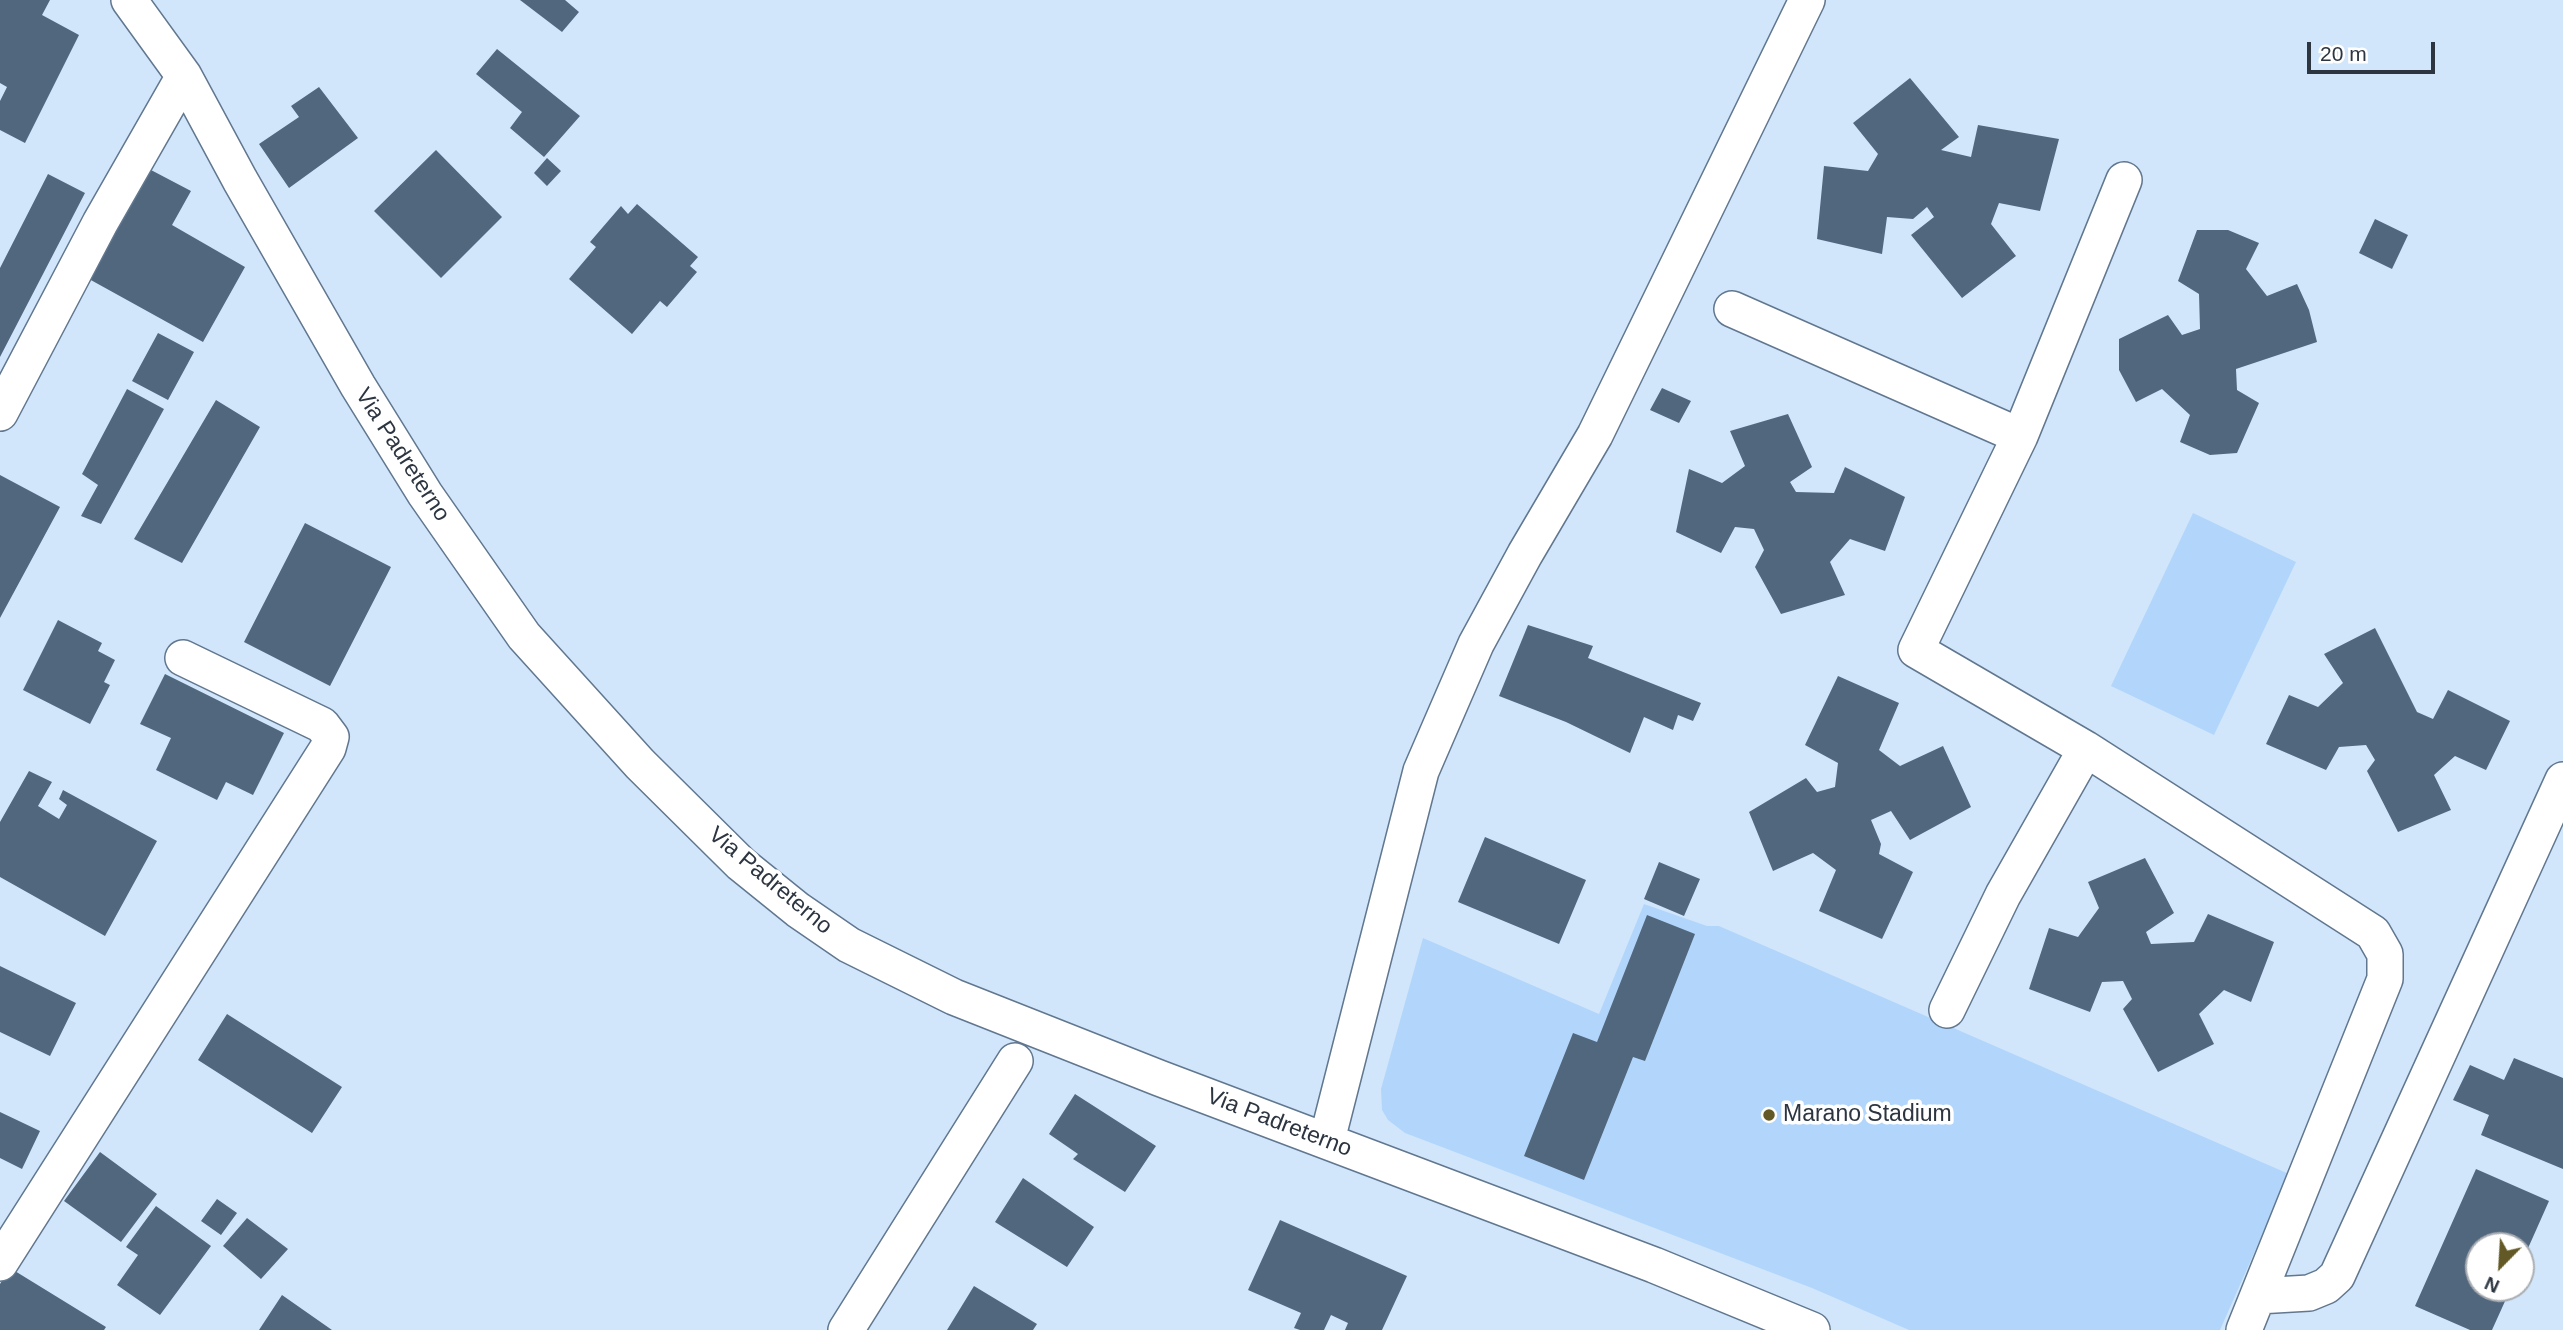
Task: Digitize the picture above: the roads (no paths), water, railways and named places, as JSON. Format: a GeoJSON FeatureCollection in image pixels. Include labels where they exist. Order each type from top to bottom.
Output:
{"type":"FeatureCollection","features":[{"type":"Feature","properties":{"kind":"street","name":"Via Padreterno"},"geometry":{"type":"LineString","coordinates":[[129,0],[184,76],[358,386],[425,494],[524,636],[640,764],[741,863],[798,910],[849,945],[954,997],[1654,1265],[1812,1330]]}},
{"type":"Feature","properties":{"kind":"street"},"geometry":{"type":"LineString","coordinates":[[1326,1140],[1421,771],[1476,644],[1595,435],[1807,0]]}},
{"type":"Feature","properties":{"kind":"street"},"geometry":{"type":"LineString","coordinates":[[0,413],[100,223],[184,76]]}},
{"type":"Feature","properties":{"kind":"street"},"geometry":{"type":"LineString","coordinates":[[2124,180],[2020,436],[1916,650],[2086,749],[2373,933],[2385,954],[2385,978],[2244,1330]]}},
{"type":"Feature","properties":{"kind":"street"},"geometry":{"type":"LineString","coordinates":[[1732,309],[2020,436]]}},
{"type":"Feature","properties":{"kind":"street"},"geometry":{"type":"LineString","coordinates":[[0,1263],[328,748],[331,737],[322,725],[183,658]]}},
{"type":"Feature","properties":{"kind":"street"},"geometry":{"type":"LineString","coordinates":[[1947,1010],[2003,895],[2086,749]]}},
{"type":"Feature","properties":{"kind":"street"},"geometry":{"type":"LineString","coordinates":[[2258,1296],[2309,1293],[2326,1286],[2337,1276],[2563,780]]}},
{"type":"Feature","properties":{"kind":"street"},"geometry":{"type":"LineString","coordinates":[[846,1330],[1014,1061]]}},
{"type":"Feature","properties":{"kind":"place","name":"Marano Stadium"},"geometry":{"type":"Point","coordinates":[1769,1115]}}]}
